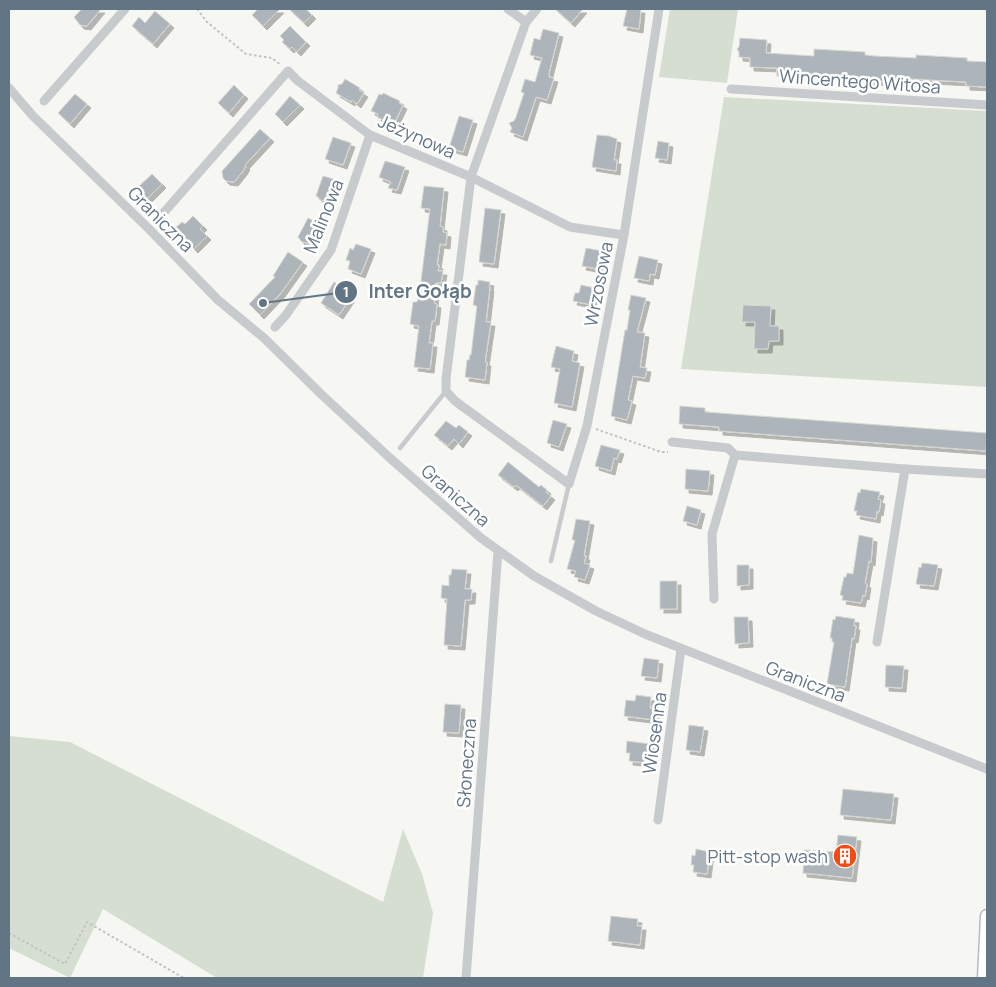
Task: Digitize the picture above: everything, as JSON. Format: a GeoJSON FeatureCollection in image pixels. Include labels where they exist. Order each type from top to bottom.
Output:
{"type":"FeatureCollection","features":[{"type":"Feature","properties":{"kind":"street"},"geometry":{"type":"LineString","coordinates":[[44,101],[125,9]]}},
{"type":"Feature","properties":{"kind":"street"},"geometry":{"type":"LineString","coordinates":[[508,9],[526,22]]}},
{"type":"Feature","properties":{"kind":"street"},"geometry":{"type":"LineString","coordinates":[[537,9],[526,22],[471,177],[446,391],[455,400],[569,484]]}},
{"type":"Feature","properties":{"kind":"street","name":"Wrzosowa"},"geometry":{"type":"LineString","coordinates":[[569,484],[587,426],[624,234],[659,9]]}},
{"type":"Feature","properties":{"kind":"street"},"geometry":{"type":"LineString","coordinates":[[160,218],[288,71]]}},
{"type":"Feature","properties":{"kind":"street","name":"Jeżynowa"},"geometry":{"type":"LineString","coordinates":[[288,71],[298,81],[370,135],[471,177],[570,227],[624,234]]}},
{"type":"Feature","properties":{"kind":"street","name":"Graniczna"},"geometry":{"type":"LineString","coordinates":[[9,88],[32,115],[218,300],[264,338],[391,459],[498,551],[534,576],[596,612],[682,649],[987,769]]}},
{"type":"Feature","properties":{"kind":"street","name":"Wincentego Witosa"},"geometry":{"type":"LineString","coordinates":[[731,89],[987,105]]}},
{"type":"Feature","properties":{"kind":"street","name":"Malinowa"},"geometry":{"type":"LineString","coordinates":[[275,327],[286,315],[331,250],[370,135]]}},
{"type":"Feature","properties":{"kind":"street"},"geometry":{"type":"LineString","coordinates":[[672,442],[728,448],[735,455],[987,474]]}},
{"type":"Feature","properties":{"kind":"street"},"geometry":{"type":"LineString","coordinates":[[714,599],[712,534],[735,455]]}},
{"type":"Feature","properties":{"kind":"street"},"geometry":{"type":"LineString","coordinates":[[877,642],[905,469]]}},
{"type":"Feature","properties":{"kind":"street","name":"Słoneczna"},"geometry":{"type":"LineString","coordinates":[[466,978],[498,551]]}},
{"type":"Feature","properties":{"kind":"street","name":"Wiosenna"},"geometry":{"type":"LineString","coordinates":[[658,820],[682,649]]}},
{"type":"Feature","properties":{"kind":"street"},"geometry":{"type":"LineString","coordinates":[[984,978],[987,916]]}},
{"type":"Feature","properties":{"kind":"lane"},"geometry":{"type":"LineString","coordinates":[[400,448],[446,391]]}},
{"type":"Feature","properties":{"kind":"lane","name":"Wrzosowa"},"geometry":{"type":"LineString","coordinates":[[551,561],[569,484]]}},
{"type":"Feature","properties":{"kind":"path"},"geometry":{"type":"LineString","coordinates":[[197,9],[207,22],[246,54],[272,58],[288,71]]}},
{"type":"Feature","properties":{"kind":"path"},"geometry":{"type":"LineString","coordinates":[[587,426],[661,452],[670,452]]}},
{"type":"Feature","properties":{"kind":"path"},"geometry":{"type":"LineString","coordinates":[[9,933],[65,964],[87,922],[184,978]]}},
{"type":"Feature","properties":{"kind":"shaded area"},"geometry":{"type":"Polygon","coordinates":[[[670,9],[738,9],[727,83],[659,77],[670,9]]]}},
{"type":"Feature","properties":{"kind":"shaded area"},"geometry":{"type":"Polygon","coordinates":[[[724,97],[987,111],[987,387],[681,369],[724,97]]]}},
{"type":"Feature","properties":{"kind":"shaded area"},"geometry":{"type":"Polygon","coordinates":[[[9,736],[70,742],[383,902],[403,829],[422,874],[433,913],[423,978],[217,978],[103,909],[70,978],[9,948],[9,736]]]}},
{"type":"Feature","properties":{"kind":"building"},"geometry":{"type":"Polygon","coordinates":[[[82,9],[101,9],[87,26],[80,25],[74,17],[82,9]]]}},
{"type":"Feature","properties":{"kind":"building"},"geometry":{"type":"Polygon","coordinates":[[[258,9],[280,9],[263,26],[252,15],[258,9]]]}},
{"type":"Feature","properties":{"kind":"building"},"geometry":{"type":"Polygon","coordinates":[[[289,9],[306,9],[312,15],[304,23],[289,9]]]}},
{"type":"Feature","properties":{"kind":"building"},"geometry":{"type":"Polygon","coordinates":[[[555,9],[583,9],[571,23],[555,9]]]}},
{"type":"Feature","properties":{"kind":"building"},"geometry":{"type":"Polygon","coordinates":[[[627,9],[641,9],[639,29],[623,26],[627,9]]]}},
{"type":"Feature","properties":{"kind":"building"},"geometry":{"type":"Polygon","coordinates":[[[155,11],[170,24],[153,44],[132,26],[139,17],[145,23],[155,11]]]}},
{"type":"Feature","properties":{"kind":"building"},"geometry":{"type":"Polygon","coordinates":[[[290,26],[306,42],[297,52],[282,42],[284,40],[280,36],[290,26]]]}},
{"type":"Feature","properties":{"kind":"building"},"geometry":{"type":"Polygon","coordinates":[[[543,29],[559,33],[549,73],[549,77],[554,78],[547,100],[536,97],[523,137],[510,132],[512,128],[509,123],[514,121],[516,117],[524,93],[521,92],[525,79],[535,82],[542,58],[530,55],[534,38],[540,40],[543,29]]]}},
{"type":"Feature","properties":{"kind":"building"},"geometry":{"type":"Polygon","coordinates":[[[740,38],[767,40],[766,53],[814,56],[814,49],[865,52],[865,55],[875,56],[916,58],[916,55],[967,58],[967,61],[987,62],[987,87],[966,86],[966,82],[911,79],[911,83],[864,80],[864,77],[798,73],[798,77],[777,76],[777,68],[750,67],[750,58],[739,57],[737,49],[740,38]]]}},
{"type":"Feature","properties":{"kind":"building"},"geometry":{"type":"Polygon","coordinates":[[[345,79],[360,88],[359,90],[364,93],[357,104],[336,93],[338,85],[342,84],[345,79]]]}},
{"type":"Feature","properties":{"kind":"building"},"geometry":{"type":"Polygon","coordinates":[[[234,85],[244,95],[229,113],[218,103],[234,85]]]}},
{"type":"Feature","properties":{"kind":"building"},"geometry":{"type":"Polygon","coordinates":[[[383,93],[400,101],[399,103],[403,105],[395,122],[389,119],[387,122],[377,117],[378,114],[371,111],[379,94],[382,95],[383,93]]]}},
{"type":"Feature","properties":{"kind":"building"},"geometry":{"type":"Polygon","coordinates":[[[75,94],[87,104],[70,124],[58,113],[75,94]]]}},
{"type":"Feature","properties":{"kind":"building"},"geometry":{"type":"Polygon","coordinates":[[[290,96],[300,105],[283,122],[275,114],[290,96]]]}},
{"type":"Feature","properties":{"kind":"building"},"geometry":{"type":"Polygon","coordinates":[[[459,116],[473,120],[463,152],[449,148],[459,116]]]}},
{"type":"Feature","properties":{"kind":"building"},"geometry":{"type":"Polygon","coordinates":[[[260,129],[270,138],[245,165],[243,171],[234,182],[226,181],[223,178],[222,171],[260,129]]]}},
{"type":"Feature","properties":{"kind":"building"},"geometry":{"type":"Polygon","coordinates":[[[597,135],[617,139],[614,160],[617,160],[616,171],[592,167],[597,135]]]}},
{"type":"Feature","properties":{"kind":"building"},"geometry":{"type":"Polygon","coordinates":[[[333,137],[351,143],[343,165],[325,159],[333,137]]]}},
{"type":"Feature","properties":{"kind":"building"},"geometry":{"type":"Polygon","coordinates":[[[658,141],[669,143],[667,160],[655,158],[658,141]]]}},
{"type":"Feature","properties":{"kind":"building"},"geometry":{"type":"Polygon","coordinates":[[[385,161],[405,167],[397,190],[388,188],[391,182],[379,177],[385,161]]]}},
{"type":"Feature","properties":{"kind":"building"},"geometry":{"type":"Polygon","coordinates":[[[152,174],[162,184],[147,199],[136,189],[152,174]]]}},
{"type":"Feature","properties":{"kind":"building"},"geometry":{"type":"Polygon","coordinates":[[[323,176],[337,180],[330,201],[320,200],[316,196],[323,176]]]}},
{"type":"Feature","properties":{"kind":"building"},"geometry":{"type":"Polygon","coordinates":[[[424,186],[444,188],[440,226],[443,227],[443,232],[447,233],[446,245],[440,244],[437,265],[439,265],[438,271],[443,271],[441,283],[436,283],[434,303],[437,304],[429,343],[433,343],[430,369],[414,367],[419,326],[410,324],[413,302],[417,302],[419,297],[430,209],[421,208],[424,186]]]}},
{"type":"Feature","properties":{"kind":"building"},"geometry":{"type":"Polygon","coordinates":[[[485,208],[501,210],[494,264],[479,262],[485,208]]]}},
{"type":"Feature","properties":{"kind":"building"},"geometry":{"type":"Polygon","coordinates":[[[193,216],[203,226],[200,229],[207,236],[194,249],[174,229],[182,222],[185,224],[193,216]]]}},
{"type":"Feature","properties":{"kind":"building"},"geometry":{"type":"Polygon","coordinates":[[[308,218],[320,224],[312,244],[302,242],[298,237],[308,218]]]}},
{"type":"Feature","properties":{"kind":"building"},"geometry":{"type":"Polygon","coordinates":[[[356,244],[371,249],[361,274],[348,269],[350,261],[346,260],[350,248],[353,250],[356,244]]]}},
{"type":"Feature","properties":{"kind":"building"},"geometry":{"type":"Polygon","coordinates":[[[586,248],[602,251],[598,269],[582,266],[586,248]]]}},
{"type":"Feature","properties":{"kind":"building"},"geometry":{"type":"Polygon","coordinates":[[[288,252],[303,262],[281,293],[260,315],[249,304],[275,277],[273,276],[288,252]]]}},
{"type":"Feature","properties":{"kind":"building"},"geometry":{"type":"Polygon","coordinates":[[[639,256],[658,260],[655,275],[650,274],[649,281],[634,278],[639,256]]]}},
{"type":"Feature","properties":{"kind":"building"},"geometry":{"type":"Polygon","coordinates":[[[478,280],[490,282],[486,322],[491,322],[485,362],[487,362],[485,380],[465,377],[467,360],[469,360],[471,355],[477,306],[473,305],[478,280]]]}},
{"type":"Feature","properties":{"kind":"building"},"geometry":{"type":"Polygon","coordinates":[[[334,282],[353,294],[339,315],[321,303],[334,282]]]}},
{"type":"Feature","properties":{"kind":"building"},"geometry":{"type":"Polygon","coordinates":[[[581,285],[595,288],[592,305],[573,301],[575,293],[579,293],[581,285]]]}},
{"type":"Feature","properties":{"kind":"building"},"geometry":{"type":"Polygon","coordinates":[[[631,295],[646,298],[637,332],[645,333],[640,367],[647,368],[645,378],[633,376],[628,400],[632,401],[627,420],[611,416],[625,330],[627,330],[631,295]]]}},
{"type":"Feature","properties":{"kind":"building"},"geometry":{"type":"Polygon","coordinates":[[[743,305],[771,306],[770,326],[779,326],[779,341],[769,341],[768,349],[754,349],[755,322],[742,322],[743,305]]]}},
{"type":"Feature","properties":{"kind":"building"},"geometry":{"type":"Polygon","coordinates":[[[556,346],[574,351],[572,361],[580,363],[572,407],[554,403],[560,369],[551,367],[556,346]]]}},
{"type":"Feature","properties":{"kind":"building"},"geometry":{"type":"Polygon","coordinates":[[[680,406],[705,408],[705,412],[987,433],[986,451],[719,431],[719,427],[679,424],[680,406]]]}},
{"type":"Feature","properties":{"kind":"building"},"geometry":{"type":"Polygon","coordinates":[[[553,420],[567,424],[559,447],[547,443],[553,420]]]}},
{"type":"Feature","properties":{"kind":"building"},"geometry":{"type":"Polygon","coordinates":[[[446,421],[456,428],[459,425],[468,432],[459,444],[454,439],[448,446],[434,435],[446,421]]]}},
{"type":"Feature","properties":{"kind":"building"},"geometry":{"type":"Polygon","coordinates":[[[601,445],[620,450],[617,459],[614,458],[611,471],[595,466],[601,445]]]}},
{"type":"Feature","properties":{"kind":"building"},"geometry":{"type":"Polygon","coordinates":[[[508,462],[539,487],[541,485],[547,490],[546,492],[551,496],[543,506],[516,485],[514,487],[498,475],[508,462]]]}},
{"type":"Feature","properties":{"kind":"building"},"geometry":{"type":"Polygon","coordinates":[[[686,469],[710,471],[708,491],[685,489],[686,469]]]}},
{"type":"Feature","properties":{"kind":"building"},"geometry":{"type":"Polygon","coordinates":[[[861,489],[880,492],[878,499],[881,500],[876,519],[856,515],[857,511],[854,511],[858,492],[860,493],[861,489]]]}},
{"type":"Feature","properties":{"kind":"building"},"geometry":{"type":"Polygon","coordinates":[[[687,506],[701,510],[697,525],[683,521],[687,506]]]}},
{"type":"Feature","properties":{"kind":"building"},"geometry":{"type":"Polygon","coordinates":[[[576,519],[590,521],[584,563],[590,565],[585,580],[574,577],[576,571],[567,569],[575,540],[572,540],[576,519]]]}},
{"type":"Feature","properties":{"kind":"building"},"geometry":{"type":"Polygon","coordinates":[[[859,535],[873,538],[871,562],[869,561],[865,583],[867,584],[865,596],[863,595],[861,603],[842,600],[843,596],[840,595],[844,577],[846,577],[847,573],[853,574],[859,535]]]}},
{"type":"Feature","properties":{"kind":"building"},"geometry":{"type":"Polygon","coordinates":[[[922,563],[938,565],[934,586],[916,584],[919,567],[921,568],[922,563]]]}},
{"type":"Feature","properties":{"kind":"building"},"geometry":{"type":"Polygon","coordinates":[[[737,565],[749,565],[749,585],[737,586],[737,565]]]}},
{"type":"Feature","properties":{"kind":"building"},"geometry":{"type":"Polygon","coordinates":[[[452,569],[467,570],[465,589],[472,589],[471,600],[465,600],[461,646],[444,645],[447,599],[441,598],[442,585],[449,586],[449,575],[451,575],[452,569]]]}},
{"type":"Feature","properties":{"kind":"building"},"geometry":{"type":"Polygon","coordinates":[[[660,581],[677,581],[677,609],[660,609],[660,581]]]}},
{"type":"Feature","properties":{"kind":"building"},"geometry":{"type":"Polygon","coordinates":[[[836,616],[855,619],[854,626],[856,626],[854,639],[852,638],[845,687],[827,684],[834,642],[830,638],[833,619],[835,620],[836,616]]]}},
{"type":"Feature","properties":{"kind":"building"},"geometry":{"type":"Polygon","coordinates":[[[734,617],[748,617],[749,643],[735,644],[734,617]]]}},
{"type":"Feature","properties":{"kind":"building"},"geometry":{"type":"Polygon","coordinates":[[[644,658],[659,660],[657,678],[641,676],[644,658]]]}},
{"type":"Feature","properties":{"kind":"building"},"geometry":{"type":"Polygon","coordinates":[[[886,665],[904,666],[902,688],[885,687],[886,665]]]}},
{"type":"Feature","properties":{"kind":"building"},"geometry":{"type":"Polygon","coordinates":[[[636,695],[651,697],[650,708],[656,709],[655,720],[624,716],[626,700],[635,701],[636,695]]]}},
{"type":"Feature","properties":{"kind":"building"},"geometry":{"type":"Polygon","coordinates":[[[445,704],[461,705],[459,733],[443,732],[445,704]]]}},
{"type":"Feature","properties":{"kind":"building"},"geometry":{"type":"Polygon","coordinates":[[[689,725],[704,727],[700,752],[686,750],[689,725]]]}},
{"type":"Feature","properties":{"kind":"building"},"geometry":{"type":"Polygon","coordinates":[[[627,741],[650,744],[648,763],[629,761],[630,753],[626,753],[627,741]]]}},
{"type":"Feature","properties":{"kind":"building"},"geometry":{"type":"Polygon","coordinates":[[[843,789],[894,794],[891,820],[840,815],[843,789]]]}},
{"type":"Feature","properties":{"kind":"building"},"geometry":{"type":"Polygon","coordinates":[[[838,835],[857,837],[852,878],[803,873],[804,850],[836,852],[838,835]]]}},
{"type":"Feature","properties":{"kind":"building"},"geometry":{"type":"Polygon","coordinates":[[[696,849],[710,852],[707,874],[693,872],[694,865],[691,865],[692,855],[695,856],[696,849]]]}},
{"type":"Feature","properties":{"kind":"building"},"geometry":{"type":"Polygon","coordinates":[[[611,916],[638,919],[637,926],[642,926],[640,945],[608,941],[611,916]]]}},
{"type":"Feature","properties":{"kind":"place","name":"Inter Gołąb"},"geometry":{"type":"Point","coordinates":[263,303]}},
{"type":"Feature","properties":{"kind":"place","name":"Pitt-stop wash"},"geometry":{"type":"Point","coordinates":[845,856]}}]}
